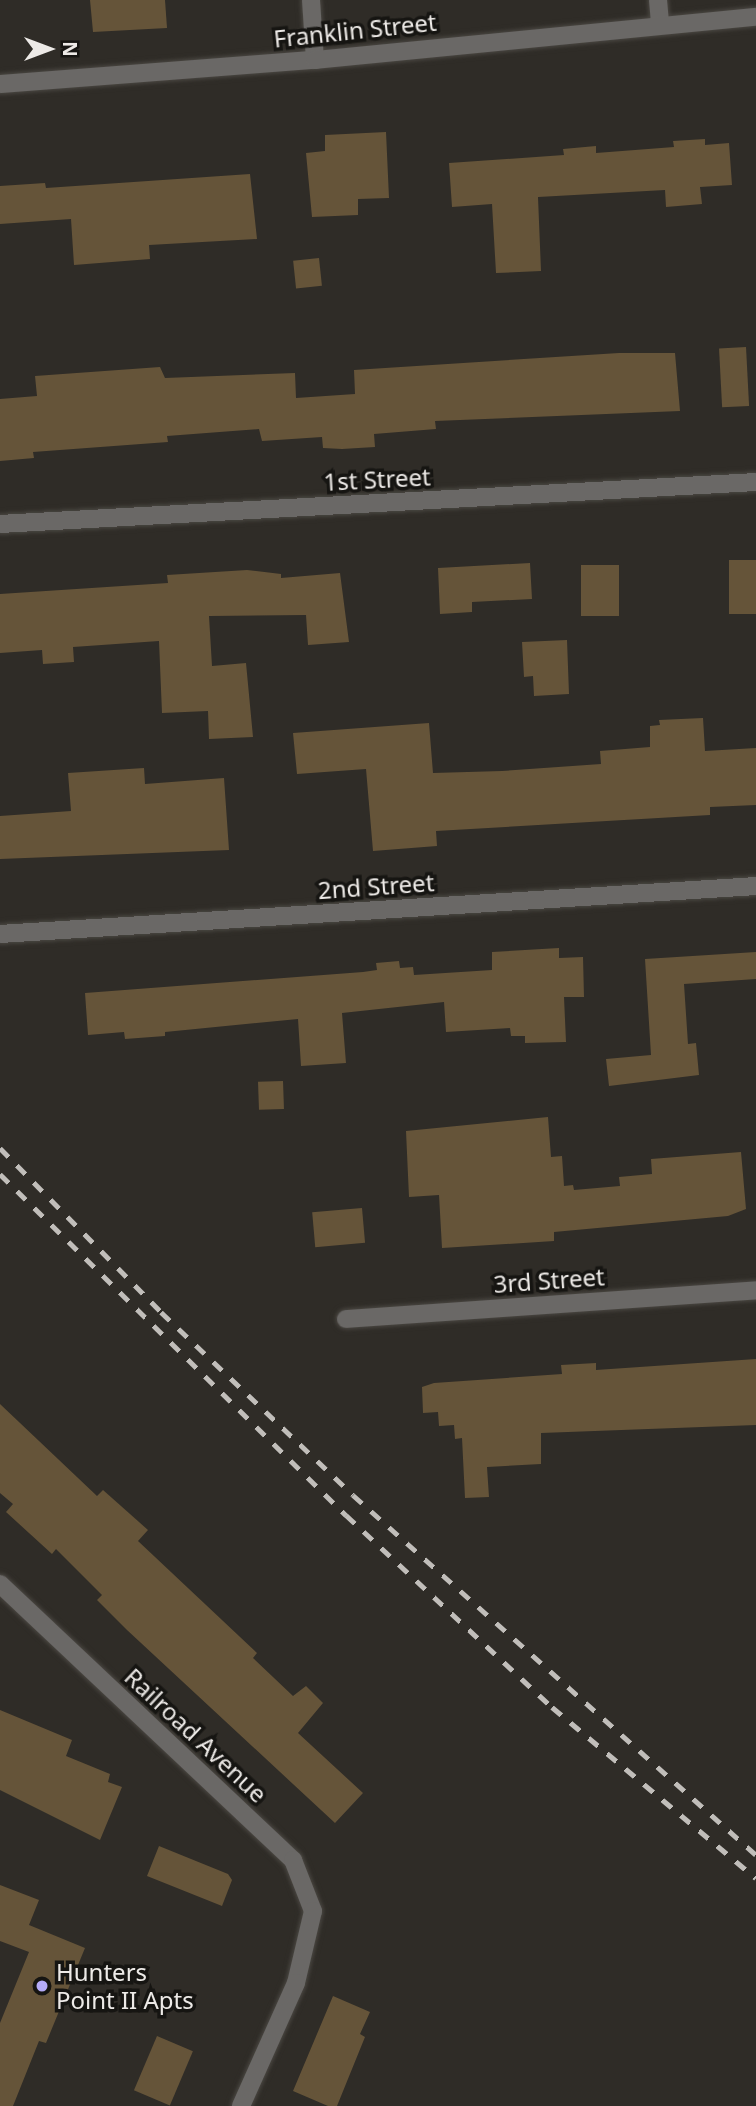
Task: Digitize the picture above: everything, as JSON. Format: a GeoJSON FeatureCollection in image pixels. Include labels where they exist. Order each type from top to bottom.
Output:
{"type":"FeatureCollection","features":[{"type":"Feature","properties":{"kind":"street"},"geometry":{"type":"LineString","coordinates":[[311,0],[315,60]]}},
{"type":"Feature","properties":{"kind":"street"},"geometry":{"type":"LineString","coordinates":[[658,0],[660,24]]}},
{"type":"Feature","properties":{"kind":"street","name":"Franklin Street"},"geometry":{"type":"LineString","coordinates":[[0,84],[315,60],[660,24],[756,17]]}},
{"type":"Feature","properties":{"kind":"street","name":"1st Street"},"geometry":{"type":"LineString","coordinates":[[0,524],[756,482]]}},
{"type":"Feature","properties":{"kind":"street","name":"2nd Street"},"geometry":{"type":"LineString","coordinates":[[0,934],[756,886]]}},
{"type":"Feature","properties":{"kind":"street","name":"3rd Street"},"geometry":{"type":"LineString","coordinates":[[346,1319],[756,1290]]}},
{"type":"Feature","properties":{"kind":"street","name":"Railroad Avenue"},"geometry":{"type":"LineString","coordinates":[[0,1584],[293,1860],[313,1911],[296,1983],[241,2106]]}},
{"type":"Feature","properties":{"kind":"building"},"geometry":{"type":"Polygon","coordinates":[[[90,0],[165,0],[167,28],[93,32],[90,0]]]}},
{"type":"Feature","properties":{"kind":"building"},"geometry":{"type":"Polygon","coordinates":[[[386,132],[389,198],[358,199],[358,215],[312,217],[306,153],[325,151],[325,135],[386,132]]]}},
{"type":"Feature","properties":{"kind":"building"},"geometry":{"type":"Polygon","coordinates":[[[705,139],[705,145],[729,143],[732,185],[700,187],[702,204],[666,207],[665,190],[538,197],[541,271],[496,273],[492,204],[452,207],[449,163],[564,155],[563,149],[596,146],[596,153],[674,147],[673,141],[705,139]]]}},
{"type":"Feature","properties":{"kind":"building"},"geometry":{"type":"Polygon","coordinates":[[[250,174],[257,239],[149,245],[150,259],[74,265],[71,219],[0,224],[0,186],[45,183],[46,188],[250,174]]]}},
{"type":"Feature","properties":{"kind":"building"},"geometry":{"type":"Polygon","coordinates":[[[319,258],[322,286],[296,289],[293,261],[319,258]]]}},
{"type":"Feature","properties":{"kind":"building"},"geometry":{"type":"Polygon","coordinates":[[[746,347],[749,406],[722,407],[719,348],[746,347]]]}},
{"type":"Feature","properties":{"kind":"building"},"geometry":{"type":"Polygon","coordinates":[[[619,353],[675,353],[680,411],[435,421],[436,429],[374,434],[375,447],[323,448],[322,437],[262,441],[259,429],[167,436],[168,442],[33,452],[34,458],[0,461],[0,399],[37,396],[35,376],[160,367],[165,378],[295,373],[296,398],[355,394],[354,370],[619,353]]]}},
{"type":"Feature","properties":{"kind":"building"},"geometry":{"type":"Polygon","coordinates":[[[729,560],[756,560],[756,614],[729,614],[729,560]]]}},
{"type":"Feature","properties":{"kind":"building"},"geometry":{"type":"Polygon","coordinates":[[[530,563],[532,599],[472,602],[472,612],[440,614],[438,568],[530,563]]]}},
{"type":"Feature","properties":{"kind":"building"},"geometry":{"type":"Polygon","coordinates":[[[581,565],[619,565],[619,616],[581,616],[581,565]]]}},
{"type":"Feature","properties":{"kind":"building"},"geometry":{"type":"Polygon","coordinates":[[[247,570],[281,574],[281,578],[340,573],[349,642],[308,645],[306,615],[209,616],[212,666],[246,663],[253,737],[209,739],[208,711],[162,713],[159,641],[73,647],[74,662],[43,664],[42,650],[0,653],[0,594],[168,583],[167,575],[247,570]]]}},
{"type":"Feature","properties":{"kind":"building"},"geometry":{"type":"Polygon","coordinates":[[[567,640],[569,694],[534,696],[533,676],[524,677],[522,642],[567,640]]]}},
{"type":"Feature","properties":{"kind":"building"},"geometry":{"type":"Polygon","coordinates":[[[703,718],[705,751],[756,748],[756,805],[710,807],[710,815],[436,831],[437,846],[373,851],[366,769],[297,774],[293,733],[429,723],[433,773],[502,771],[601,764],[600,751],[650,747],[650,726],[660,725],[659,720],[703,718]]]}},
{"type":"Feature","properties":{"kind":"building"},"geometry":{"type":"Polygon","coordinates":[[[144,768],[145,784],[224,778],[229,850],[0,859],[0,816],[71,811],[68,773],[144,768]]]}},
{"type":"Feature","properties":{"kind":"building"},"geometry":{"type":"Polygon","coordinates":[[[559,948],[559,958],[583,957],[584,997],[564,997],[566,1042],[525,1043],[525,1036],[511,1036],[510,1028],[446,1032],[444,1002],[342,1013],[346,1063],[301,1066],[298,1019],[165,1032],[165,1036],[125,1039],[124,1032],[88,1035],[85,993],[363,972],[377,970],[376,963],[399,961],[400,968],[413,967],[414,975],[492,970],[492,952],[559,948]]]}},
{"type":"Feature","properties":{"kind":"building"},"geometry":{"type":"Polygon","coordinates":[[[756,952],[756,979],[684,984],[688,1044],[696,1043],[699,1075],[609,1086],[606,1059],[651,1055],[645,959],[756,952]]]}},
{"type":"Feature","properties":{"kind":"building"},"geometry":{"type":"Polygon","coordinates":[[[283,1081],[284,1109],[259,1110],[258,1082],[283,1081]]]}},
{"type":"Feature","properties":{"kind":"building"},"geometry":{"type":"Polygon","coordinates":[[[548,1117],[551,1157],[562,1156],[564,1186],[573,1185],[574,1190],[620,1186],[619,1177],[652,1174],[651,1159],[741,1152],[746,1209],[728,1216],[554,1232],[554,1241],[442,1248],[439,1195],[409,1197],[406,1131],[548,1117]]]}},
{"type":"Feature","properties":{"kind":"building"},"geometry":{"type":"Polygon","coordinates":[[[362,1208],[365,1243],[315,1247],[312,1212],[362,1208]]]}},
{"type":"Feature","properties":{"kind":"building"},"geometry":{"type":"Polygon","coordinates":[[[756,1359],[756,1425],[541,1433],[541,1464],[487,1467],[489,1497],[465,1498],[462,1438],[455,1439],[454,1425],[439,1426],[438,1412],[423,1413],[422,1387],[434,1383],[562,1374],[561,1365],[596,1363],[596,1370],[756,1359]]]}},
{"type":"Feature","properties":{"kind":"building"},"geometry":{"type":"Polygon","coordinates":[[[0,1404],[97,1496],[103,1490],[148,1530],[138,1541],[257,1653],[253,1658],[293,1696],[306,1686],[323,1703],[298,1733],[363,1793],[335,1823],[127,1630],[97,1600],[102,1595],[56,1549],[52,1554],[6,1512],[13,1504],[0,1493],[0,1404]]]}},
{"type":"Feature","properties":{"kind":"building"},"geometry":{"type":"Polygon","coordinates":[[[0,1710],[72,1740],[66,1756],[110,1774],[108,1782],[122,1787],[100,1840],[0,1790],[0,1710]]]}},
{"type":"Feature","properties":{"kind":"building"},"geometry":{"type":"Polygon","coordinates":[[[159,1846],[228,1874],[232,1880],[222,1906],[147,1876],[159,1846]]]}},
{"type":"Feature","properties":{"kind":"building","name":"Hunters Point II Apts"},"geometry":{"type":"Polygon","coordinates":[[[0,1885],[39,1900],[29,1925],[85,1948],[46,2043],[39,2041],[13,2106],[0,2106],[0,2023],[29,1952],[0,1941],[0,1885]]]}},
{"type":"Feature","properties":{"kind":"building"},"geometry":{"type":"Polygon","coordinates":[[[333,1996],[370,2012],[360,2034],[365,2037],[337,2106],[328,2106],[293,2091],[333,1996]]]}},
{"type":"Feature","properties":{"kind":"building"},"geometry":{"type":"Polygon","coordinates":[[[157,2036],[193,2051],[170,2106],[134,2090],[157,2036]]]}},
{"type":"Feature","properties":{"kind":"railway"},"geometry":{"type":"LineString","coordinates":[[0,1148],[161,1312],[353,1495],[756,1855]]}},
{"type":"Feature","properties":{"kind":"railway"},"geometry":{"type":"LineString","coordinates":[[0,1174],[346,1515],[552,1707],[756,1878]]}},
{"type":"Feature","properties":{"kind":"place","name":"Hunters Point II Apts"},"geometry":{"type":"Point","coordinates":[42,1986]}}]}
